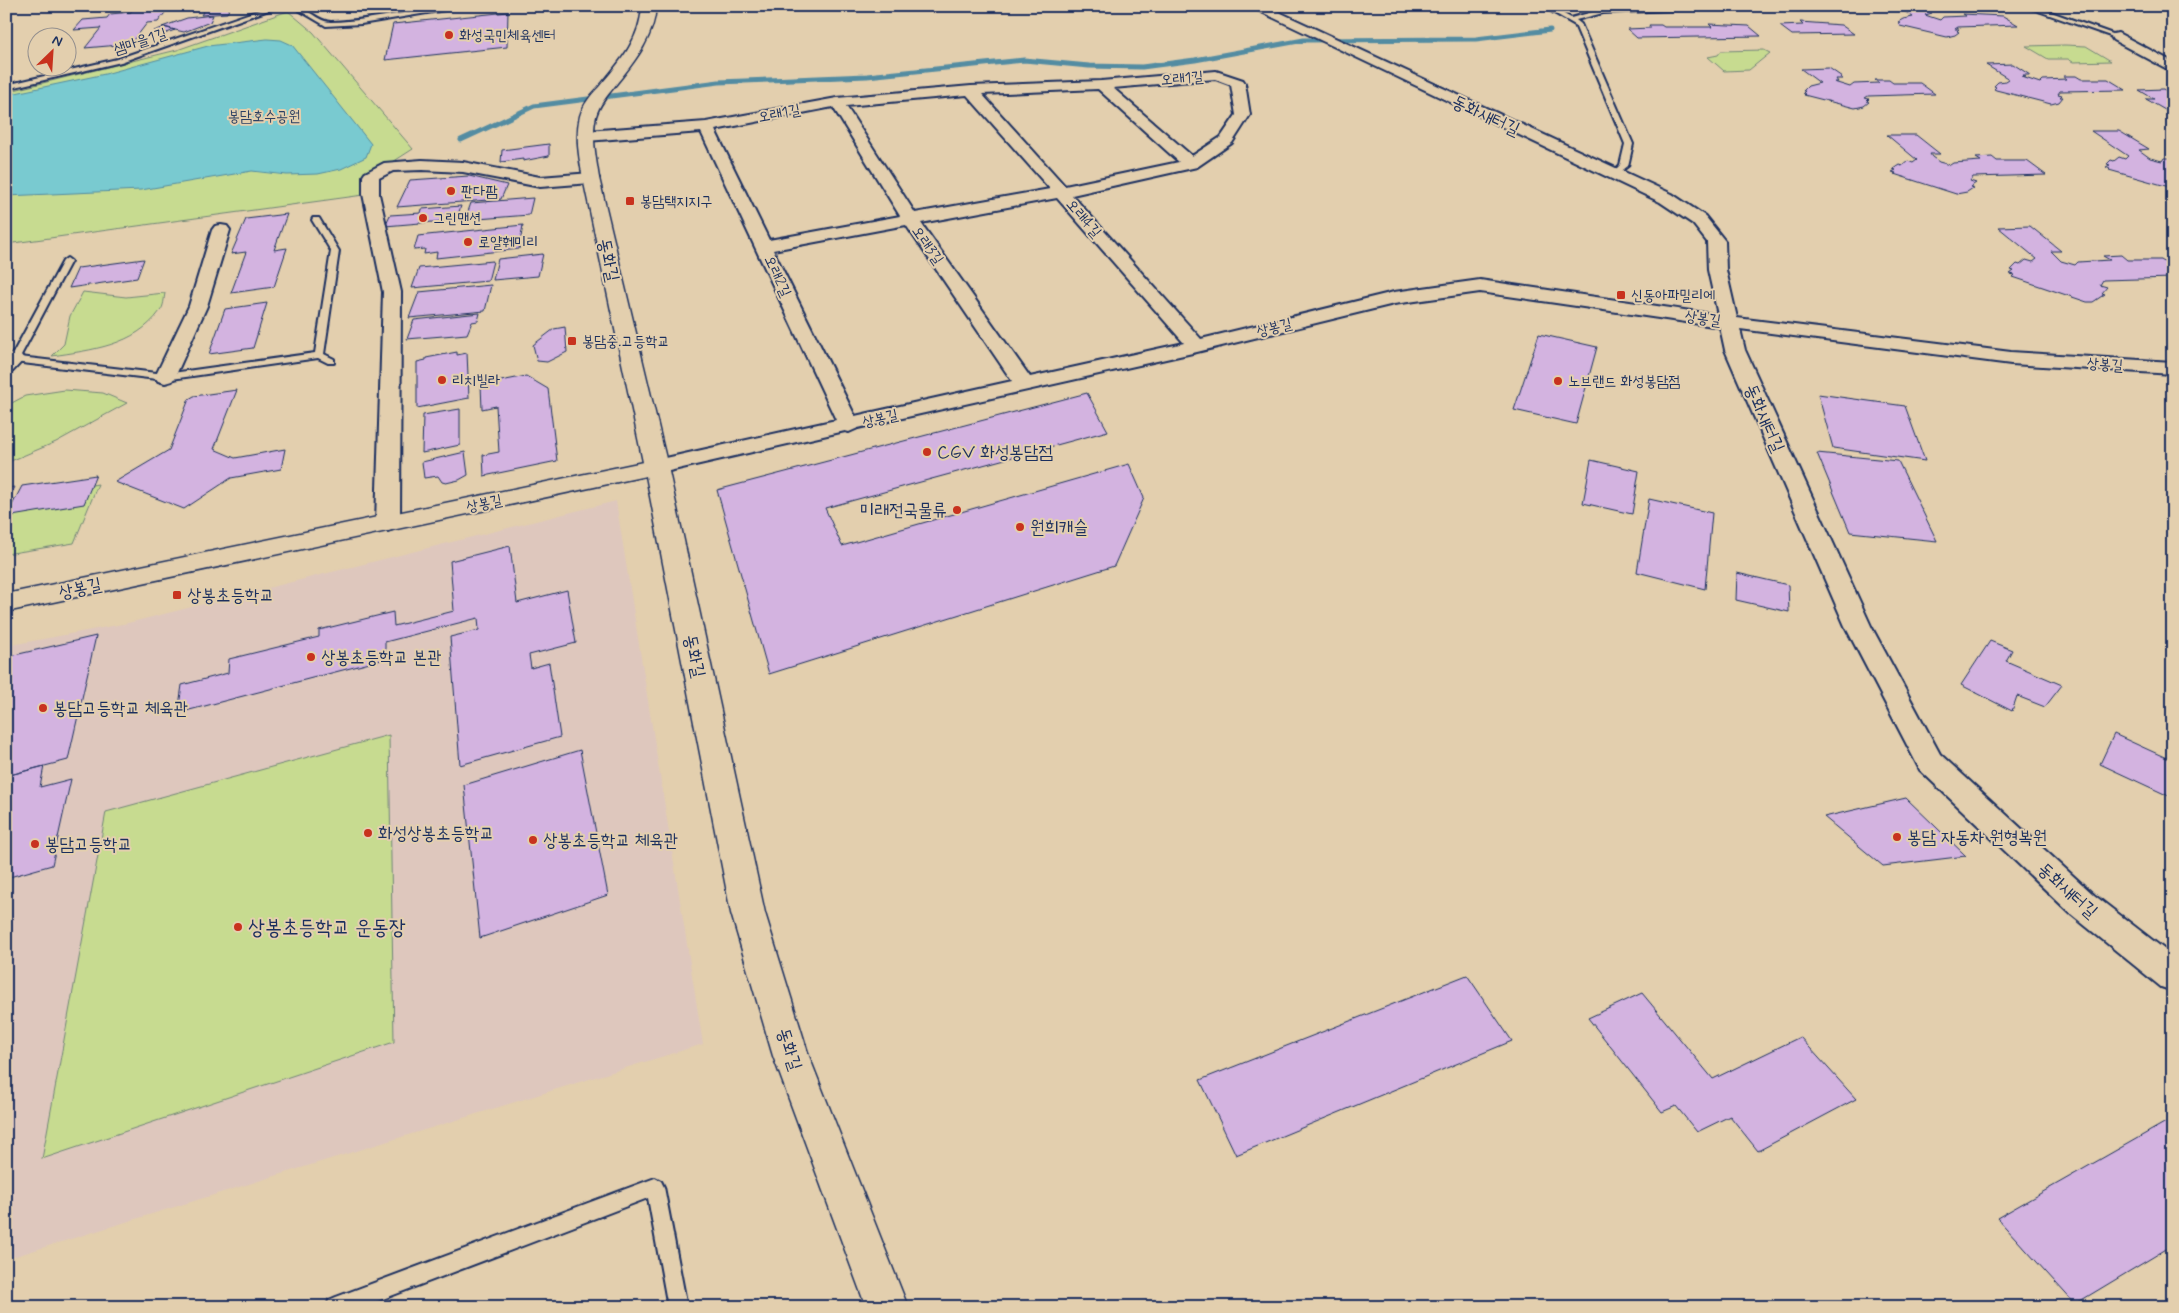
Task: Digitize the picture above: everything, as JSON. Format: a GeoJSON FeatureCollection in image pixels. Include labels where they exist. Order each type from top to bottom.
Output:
{"type":"FeatureCollection","features":[{"type":"Feature","properties":{"kind":"street","name":"동화길"},"geometry":{"type":"LineString","coordinates":[[650,6],[649,20],[644,36],[632,55],[594,102],[588,118],[587,136],[591,178],[656,467],[748,913],[791,1056],[887,1307]]}},
{"type":"Feature","properties":{"kind":"street","name":"동화새터길"},"geometry":{"type":"LineString","coordinates":[[1255,6],[1666,198],[1699,220],[1716,240],[1717,270],[1727,322],[1735,350],[1858,626],[1930,762],[2083,905],[2173,976]]}},
{"type":"Feature","properties":{"kind":"street"},"geometry":{"type":"LineString","coordinates":[[2118,37],[2173,68]]}},
{"type":"Feature","properties":{"kind":"street","name":"오래1길"},"geometry":{"type":"LineString","coordinates":[[587,136],[706,127],[837,102],[971,90],[1101,85],[1216,75],[1238,84],[1244,115],[1227,140],[1191,164],[1061,192],[764,246]]}},
{"type":"Feature","properties":{"kind":"street"},"geometry":{"type":"LineString","coordinates":[[1101,85],[1191,164]]}},
{"type":"Feature","properties":{"kind":"street","name":"오래4길"},"geometry":{"type":"LineString","coordinates":[[971,90],[1197,346]]}},
{"type":"Feature","properties":{"kind":"street","name":"오래3길"},"geometry":{"type":"LineString","coordinates":[[837,102],[910,219],[1025,385]]}},
{"type":"Feature","properties":{"kind":"street","name":"오래2길"},"geometry":{"type":"LineString","coordinates":[[706,127],[848,426]]}},
{"type":"Feature","properties":{"kind":"street"},"geometry":{"type":"LineString","coordinates":[[388,523],[392,292],[371,194],[371,176],[390,166],[422,165],[463,167],[540,182],[591,178]]}},
{"type":"Feature","properties":{"kind":"street"},"geometry":{"type":"LineString","coordinates":[[165,377],[198,306],[221,230]]}},
{"type":"Feature","properties":{"kind":"street","name":"상봉길"},"geometry":{"type":"LineString","coordinates":[[6,603],[848,426],[1197,346],[1394,298],[1480,286],[1727,322],[2010,358],[2173,368]]}},
{"type":"Feature","properties":{"kind":"lane","name":"샘마을1길"},"geometry":{"type":"LineString","coordinates":[[6,87],[119,62],[277,6]]}},
{"type":"Feature","properties":{"kind":"lane"},"geometry":{"type":"LineString","coordinates":[[295,6],[326,24],[361,22],[466,6]]}},
{"type":"Feature","properties":{"kind":"lane"},"geometry":{"type":"LineString","coordinates":[[1545,6],[1578,24],[1629,144],[1624,166],[1615,174]]}},
{"type":"Feature","properties":{"kind":"lane"},"geometry":{"type":"LineString","coordinates":[[1571,20],[1603,11],[1755,6]]}},
{"type":"Feature","properties":{"kind":"lane"},"geometry":{"type":"LineString","coordinates":[[2027,6],[2118,37]]}},
{"type":"Feature","properties":{"kind":"lane"},"geometry":{"type":"LineString","coordinates":[[316,220],[335,251],[319,356]]}},
{"type":"Feature","properties":{"kind":"lane"},"geometry":{"type":"LineString","coordinates":[[67,261],[9,362],[165,377],[319,356],[331,360]]}},
{"type":"Feature","properties":{"kind":"lane"},"geometry":{"type":"LineString","coordinates":[[336,1307],[655,1187],[678,1307]]}},
{"type":"Feature","properties":{"kind":"shaded area","name":"화성상봉초등학교"},"geometry":{"type":"Polygon","coordinates":[[[616,501],[703,1044],[6,1259],[6,646],[128,623],[616,501]]]}},
{"type":"Feature","properties":{"kind":"green space","name":"봉담호수공원"},"geometry":{"type":"Polygon","coordinates":[[[288,11],[313,32],[413,149],[371,176],[371,194],[6,244],[6,92],[63,78],[78,78],[78,74],[177,50],[288,11]]]}},
{"type":"Feature","properties":{"kind":"green space"},"geometry":{"type":"Polygon","coordinates":[[[2026,46],[2086,46],[2111,61],[2073,62],[2068,59],[2048,59],[2026,46]]]}},
{"type":"Feature","properties":{"kind":"green space"},"geometry":{"type":"Polygon","coordinates":[[[1764,50],[1770,53],[1749,70],[1724,71],[1708,57],[1718,55],[1721,51],[1764,50]]]}},
{"type":"Feature","properties":{"kind":"green space"},"geometry":{"type":"Polygon","coordinates":[[[83,292],[126,297],[165,293],[161,309],[150,323],[138,332],[125,339],[97,348],[52,356],[64,344],[70,316],[83,292]]]}},
{"type":"Feature","properties":{"kind":"green space"},"geometry":{"type":"Polygon","coordinates":[[[65,390],[103,393],[127,403],[56,442],[6,463],[6,406],[25,396],[65,390]]]}},
{"type":"Feature","properties":{"kind":"green space"},"geometry":{"type":"Polygon","coordinates":[[[98,484],[74,543],[6,554],[6,516],[16,498],[98,484]]]}},
{"type":"Feature","properties":{"kind":"green space","name":"상봉초등학교 운동장"},"geometry":{"type":"Polygon","coordinates":[[[389,735],[394,1042],[42,1159],[106,812],[389,735]]]}},
{"type":"Feature","properties":{"kind":"water","name":"봉담호수공원"},"geometry":{"type":"Polygon","coordinates":[[[267,39],[281,40],[292,45],[371,144],[366,157],[341,169],[318,174],[287,175],[252,171],[141,190],[6,196],[6,95],[105,74],[208,46],[267,39]]]}},
{"type":"Feature","properties":{"kind":"building"},"geometry":{"type":"Polygon","coordinates":[[[136,6],[170,6],[158,22],[147,23],[131,44],[85,48],[101,28],[78,30],[76,28],[83,20],[107,18],[110,14],[131,12],[136,6]]]}},
{"type":"Feature","properties":{"kind":"building"},"geometry":{"type":"Polygon","coordinates":[[[207,6],[231,6],[227,13],[201,15],[207,6]]]}},
{"type":"Feature","properties":{"kind":"building"},"geometry":{"type":"Polygon","coordinates":[[[1896,6],[1922,6],[1932,13],[1925,15],[1940,20],[1943,17],[1966,16],[1962,14],[2003,16],[2018,25],[1958,27],[1955,29],[1959,29],[1957,31],[1959,32],[1947,37],[1900,26],[1898,22],[1913,17],[1896,6]]]}},
{"type":"Feature","properties":{"kind":"building","name":"화성국민체육센터"},"geometry":{"type":"Polygon","coordinates":[[[508,12],[507,47],[385,60],[393,24],[508,12]]]}},
{"type":"Feature","properties":{"kind":"building"},"geometry":{"type":"Polygon","coordinates":[[[213,15],[210,22],[184,32],[162,27],[187,18],[213,15]]]}},
{"type":"Feature","properties":{"kind":"building"},"geometry":{"type":"Polygon","coordinates":[[[1800,22],[1841,25],[1854,34],[1792,35],[1780,26],[1803,25],[1800,22]]]}},
{"type":"Feature","properties":{"kind":"building"},"geometry":{"type":"Polygon","coordinates":[[[1709,24],[1749,26],[1761,36],[1637,38],[1627,29],[1651,28],[1649,25],[1661,25],[1664,27],[1712,27],[1709,24]]]}},
{"type":"Feature","properties":{"kind":"building"},"geometry":{"type":"Polygon","coordinates":[[[165,27],[175,30],[164,34],[154,31],[165,27]]]}},
{"type":"Feature","properties":{"kind":"building"},"geometry":{"type":"Polygon","coordinates":[[[2013,64],[2030,75],[2023,75],[2026,77],[2022,77],[2040,83],[2043,80],[2067,79],[2063,76],[2076,76],[2081,79],[2108,79],[2126,90],[2060,91],[2058,94],[2062,95],[2060,97],[2063,97],[2059,102],[2051,104],[1994,89],[1998,82],[2009,79],[1986,65],[2013,64]]]}},
{"type":"Feature","properties":{"kind":"building"},"geometry":{"type":"Polygon","coordinates":[[[1829,68],[1843,79],[1836,79],[1838,82],[1834,82],[1850,87],[1854,84],[1879,83],[1875,80],[1889,80],[1893,83],[1920,83],[1935,94],[1868,96],[1865,98],[1869,99],[1867,101],[1869,102],[1864,106],[1855,108],[1804,95],[1805,91],[1803,91],[1808,86],[1820,83],[1801,69],[1829,68]]]}},
{"type":"Feature","properties":{"kind":"building"},"geometry":{"type":"Polygon","coordinates":[[[2163,89],[2173,95],[2173,110],[2165,110],[2146,99],[2154,99],[2139,90],[2163,89]]]}},
{"type":"Feature","properties":{"kind":"building"},"geometry":{"type":"Polygon","coordinates":[[[2091,131],[2119,131],[2149,149],[2139,150],[2150,158],[2162,161],[2164,158],[2173,158],[2173,188],[2109,170],[2106,167],[2110,165],[2107,164],[2111,160],[2114,161],[2119,157],[2125,159],[2128,156],[2091,131]]]}},
{"type":"Feature","properties":{"kind":"building"},"geometry":{"type":"Polygon","coordinates":[[[1887,135],[1916,135],[1940,154],[1930,154],[1932,157],[1939,162],[1950,165],[1953,163],[1981,161],[1976,158],[1992,157],[1997,161],[2027,161],[2046,175],[1973,177],[1970,181],[1976,183],[1970,187],[1973,188],[1967,192],[1956,194],[1894,174],[1896,173],[1892,172],[1896,170],[1893,169],[1899,165],[1902,166],[1908,161],[1913,163],[1917,160],[1887,135]]]}},
{"type":"Feature","properties":{"kind":"building"},"geometry":{"type":"Polygon","coordinates":[[[549,144],[549,156],[523,161],[523,159],[501,162],[502,150],[549,144]]]}},
{"type":"Feature","properties":{"kind":"building"},"geometry":{"type":"Polygon","coordinates":[[[469,176],[507,185],[501,199],[397,207],[410,180],[469,176]]]}},
{"type":"Feature","properties":{"kind":"building"},"geometry":{"type":"Polygon","coordinates":[[[533,198],[529,215],[465,220],[471,203],[533,198]]]}},
{"type":"Feature","properties":{"kind":"building","name":"그린맨션"},"geometry":{"type":"Polygon","coordinates":[[[461,206],[456,220],[385,226],[390,215],[421,213],[422,209],[461,206]]]}},
{"type":"Feature","properties":{"kind":"building"},"geometry":{"type":"Polygon","coordinates":[[[287,214],[274,250],[287,248],[274,287],[231,293],[246,252],[231,254],[246,219],[287,214]]]}},
{"type":"Feature","properties":{"kind":"building","name":"로얄훼미리"},"geometry":{"type":"Polygon","coordinates":[[[523,225],[519,249],[436,258],[437,252],[424,254],[425,249],[414,250],[418,236],[523,225]]]}},
{"type":"Feature","properties":{"kind":"building"},"geometry":{"type":"Polygon","coordinates":[[[2030,226],[2061,251],[2051,251],[2061,261],[2075,265],[2078,262],[2110,260],[2103,256],[2121,255],[2127,260],[2161,260],[2173,268],[2173,278],[2103,280],[2100,285],[2107,287],[2102,293],[2105,294],[2093,302],[2087,302],[2013,277],[2015,275],[2010,274],[2014,271],[2011,270],[2017,264],[2020,265],[2026,260],[2033,262],[2037,259],[1998,227],[2030,226]]]}},
{"type":"Feature","properties":{"kind":"building"},"geometry":{"type":"Polygon","coordinates":[[[543,254],[538,276],[493,280],[498,259],[543,254]]]}},
{"type":"Feature","properties":{"kind":"building"},"geometry":{"type":"Polygon","coordinates":[[[144,259],[137,278],[69,288],[78,268],[144,259]]]}},
{"type":"Feature","properties":{"kind":"building"},"geometry":{"type":"Polygon","coordinates":[[[493,261],[488,281],[412,288],[419,268],[493,261]]]}},
{"type":"Feature","properties":{"kind":"building"},"geometry":{"type":"Polygon","coordinates":[[[491,285],[485,311],[409,318],[419,292],[491,285]]]}},
{"type":"Feature","properties":{"kind":"building"},"geometry":{"type":"Polygon","coordinates":[[[267,303],[253,348],[209,354],[225,309],[267,303]]]}},
{"type":"Feature","properties":{"kind":"building"},"geometry":{"type":"Polygon","coordinates":[[[480,313],[478,321],[472,322],[467,334],[407,339],[414,320],[480,313]]]}},
{"type":"Feature","properties":{"kind":"building"},"geometry":{"type":"Polygon","coordinates":[[[565,327],[567,352],[547,362],[537,361],[533,345],[554,329],[565,327]]]}},
{"type":"Feature","properties":{"kind":"building"},"geometry":{"type":"Polygon","coordinates":[[[1539,334],[1597,347],[1576,424],[1514,410],[1539,334]]]}},
{"type":"Feature","properties":{"kind":"building","name":"리치빌라"},"geometry":{"type":"Polygon","coordinates":[[[457,352],[457,355],[467,353],[469,398],[417,408],[417,362],[426,360],[426,358],[457,352]]]}},
{"type":"Feature","properties":{"kind":"building"},"geometry":{"type":"Polygon","coordinates":[[[526,376],[548,389],[557,461],[484,476],[483,455],[499,452],[496,406],[482,409],[481,385],[526,376]]]}},
{"type":"Feature","properties":{"kind":"building"},"geometry":{"type":"Polygon","coordinates":[[[237,390],[214,449],[235,458],[285,449],[281,469],[231,478],[184,509],[115,482],[169,450],[189,399],[194,396],[237,390]]]}},
{"type":"Feature","properties":{"kind":"building","name":"원희캐슬"},"geometry":{"type":"Polygon","coordinates":[[[1087,393],[1108,431],[825,508],[842,546],[1129,464],[1144,498],[1114,566],[769,674],[717,490],[1087,393]]]}},
{"type":"Feature","properties":{"kind":"building"},"geometry":{"type":"Polygon","coordinates":[[[1818,394],[1905,406],[1925,461],[1833,448],[1818,394]]]}},
{"type":"Feature","properties":{"kind":"building"},"geometry":{"type":"Polygon","coordinates":[[[460,409],[460,445],[422,453],[423,415],[460,409]]]}},
{"type":"Feature","properties":{"kind":"building"},"geometry":{"type":"Polygon","coordinates":[[[465,452],[468,475],[459,480],[446,483],[442,482],[438,476],[424,478],[422,462],[465,452]]]}},
{"type":"Feature","properties":{"kind":"building"},"geometry":{"type":"Polygon","coordinates":[[[1817,453],[1898,461],[1937,541],[1850,532],[1817,453]]]}},
{"type":"Feature","properties":{"kind":"building"},"geometry":{"type":"Polygon","coordinates":[[[1591,460],[1639,471],[1632,514],[1583,503],[1591,460]]]}},
{"type":"Feature","properties":{"kind":"building"},"geometry":{"type":"Polygon","coordinates":[[[96,475],[84,504],[6,517],[22,486],[96,475]]]}},
{"type":"Feature","properties":{"kind":"building"},"geometry":{"type":"Polygon","coordinates":[[[15,487],[6,504],[6,488],[15,487]]]}},
{"type":"Feature","properties":{"kind":"building"},"geometry":{"type":"Polygon","coordinates":[[[1649,499],[1712,513],[1705,589],[1637,572],[1649,499]]]}},
{"type":"Feature","properties":{"kind":"building","name":"상봉초등학교 본관"},"geometry":{"type":"Polygon","coordinates":[[[510,546],[517,603],[567,590],[576,643],[529,655],[531,668],[549,663],[560,737],[460,765],[450,637],[479,630],[478,618],[385,642],[385,659],[178,713],[182,685],[228,673],[229,659],[319,637],[319,630],[393,612],[394,626],[454,611],[450,561],[510,546]]]}},
{"type":"Feature","properties":{"kind":"building"},"geometry":{"type":"Polygon","coordinates":[[[1737,573],[1788,585],[1789,612],[1736,600],[1737,573]]]}},
{"type":"Feature","properties":{"kind":"building","name":"봉담고등학교 체육관"},"geometry":{"type":"Polygon","coordinates":[[[96,636],[68,760],[6,776],[6,657],[96,636]]]}},
{"type":"Feature","properties":{"kind":"building"},"geometry":{"type":"Polygon","coordinates":[[[1990,641],[2012,650],[2006,661],[2062,685],[2045,707],[2017,696],[2012,711],[1961,685],[1990,641]]]}},
{"type":"Feature","properties":{"kind":"building"},"geometry":{"type":"Polygon","coordinates":[[[2114,734],[2173,761],[2173,798],[2100,764],[2114,734]]]}},
{"type":"Feature","properties":{"kind":"building","name":"상봉초등학교 체육관"},"geometry":{"type":"Polygon","coordinates":[[[580,750],[608,895],[480,938],[464,785],[580,750]]]}},
{"type":"Feature","properties":{"kind":"building"},"geometry":{"type":"Polygon","coordinates":[[[44,766],[40,787],[71,779],[52,865],[6,878],[6,776],[44,766]]]}},
{"type":"Feature","properties":{"kind":"building","name":"봉담 자동차 원형복원"},"geometry":{"type":"Polygon","coordinates":[[[1906,798],[1966,856],[1883,866],[1824,817],[1906,798]]]}},
{"type":"Feature","properties":{"kind":"building"},"geometry":{"type":"Polygon","coordinates":[[[1467,975],[1512,1041],[1236,1155],[1200,1080],[1467,975]]]}},
{"type":"Feature","properties":{"kind":"building"},"geometry":{"type":"Polygon","coordinates":[[[1642,993],[1713,1079],[1800,1037],[1856,1099],[1758,1151],[1730,1116],[1697,1132],[1676,1106],[1662,1112],[1588,1018],[1642,993]]]}},
{"type":"Feature","properties":{"kind":"building"},"geometry":{"type":"Polygon","coordinates":[[[2173,1118],[2173,1245],[2075,1304],[1997,1218],[2173,1118]]]}},
{"type":"Feature","properties":{"kind":"waterway"},"geometry":{"type":"LineString","coordinates":[[461,140],[534,106],[719,82],[867,76],[1024,60],[1089,66],[1142,67],[1195,60],[1304,40],[1476,39],[1550,30]]}},
{"type":"Feature","properties":{"kind":"place","name":"화성국민체육센터"},"geometry":{"type":"Point","coordinates":[449,35]}},
{"type":"Feature","properties":{"kind":"place","name":"판다팜"},"geometry":{"type":"Point","coordinates":[451,191]}},
{"type":"Feature","properties":{"kind":"place","name":"봉담택지지구"},"geometry":{"type":"Point","coordinates":[630,201]}},
{"type":"Feature","properties":{"kind":"place","name":"그린맨션"},"geometry":{"type":"Point","coordinates":[423,218]}},
{"type":"Feature","properties":{"kind":"place","name":"로얄훼미리"},"geometry":{"type":"Point","coordinates":[468,242]}},
{"type":"Feature","properties":{"kind":"place","name":"신동아파밀리에"},"geometry":{"type":"Point","coordinates":[1621,295]}},
{"type":"Feature","properties":{"kind":"place","name":"봉담중.고등학교"},"geometry":{"type":"Point","coordinates":[572,341]}},
{"type":"Feature","properties":{"kind":"place","name":"리치빌라"},"geometry":{"type":"Point","coordinates":[442,380]}},
{"type":"Feature","properties":{"kind":"place","name":"노브랜드 화성봉담점"},"geometry":{"type":"Point","coordinates":[1558,381]}},
{"type":"Feature","properties":{"kind":"place","name":"CGV 화성봉담점"},"geometry":{"type":"Point","coordinates":[927,452]}},
{"type":"Feature","properties":{"kind":"place","name":"미래전국물류"},"geometry":{"type":"Point","coordinates":[957,510]}},
{"type":"Feature","properties":{"kind":"place","name":"원희캐슬"},"geometry":{"type":"Point","coordinates":[1020,527]}},
{"type":"Feature","properties":{"kind":"place","name":"상봉초등학교"},"geometry":{"type":"Point","coordinates":[177,595]}},
{"type":"Feature","properties":{"kind":"place","name":"상봉초등학교 본관"},"geometry":{"type":"Point","coordinates":[311,657]}},
{"type":"Feature","properties":{"kind":"place","name":"봉담고등학교 체육관"},"geometry":{"type":"Point","coordinates":[43,708]}},
{"type":"Feature","properties":{"kind":"place","name":"화성상봉초등학교"},"geometry":{"type":"Point","coordinates":[368,833]}},
{"type":"Feature","properties":{"kind":"place","name":"봉담 자동차 원형복원"},"geometry":{"type":"Point","coordinates":[1897,837]}},
{"type":"Feature","properties":{"kind":"place","name":"상봉초등학교 체육관"},"geometry":{"type":"Point","coordinates":[533,840]}},
{"type":"Feature","properties":{"kind":"place","name":"봉담고등학교"},"geometry":{"type":"Point","coordinates":[35,844]}},
{"type":"Feature","properties":{"kind":"place","name":"상봉초등학교 운동장"},"geometry":{"type":"Point","coordinates":[238,927]}}]}
